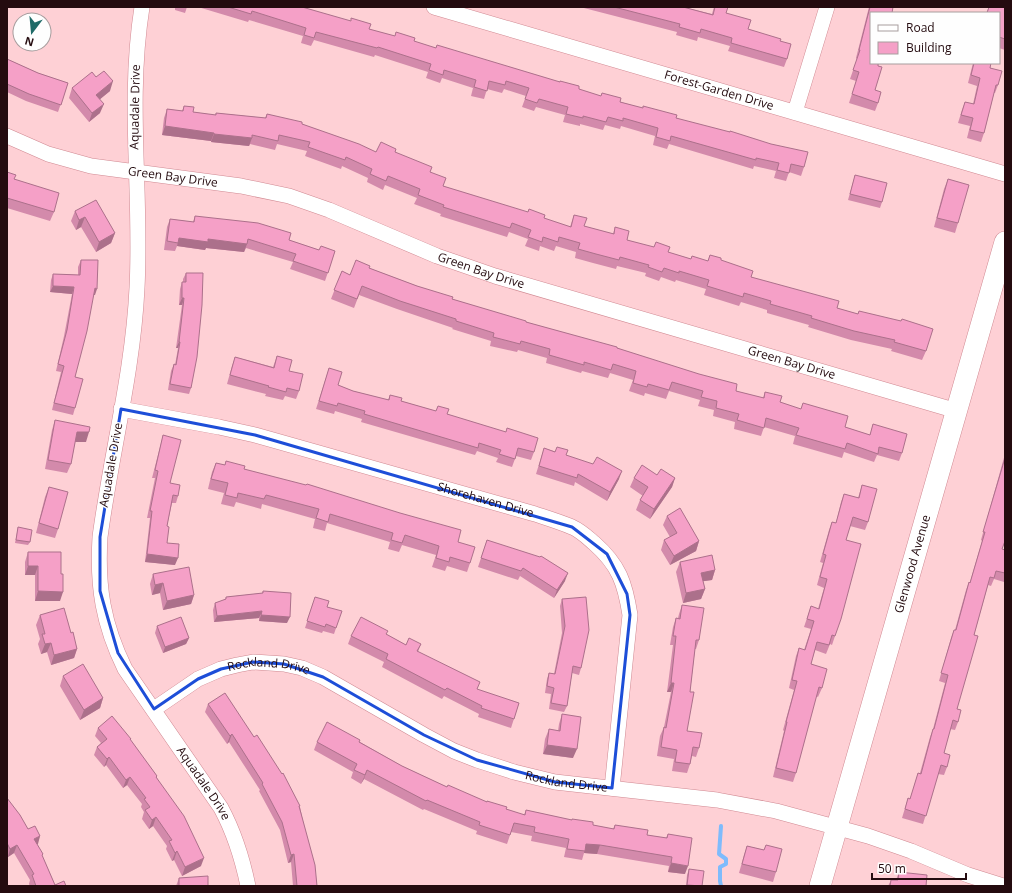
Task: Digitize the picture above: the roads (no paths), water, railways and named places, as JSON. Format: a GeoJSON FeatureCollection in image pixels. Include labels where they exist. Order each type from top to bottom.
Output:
{"type":"FeatureCollection","features":[{"type":"Feature","properties":{"kind":"street","name":"Aquadale Drive"},"geometry":{"type":"LineString","coordinates":[[142,7],[134,78],[138,250],[137,288],[134,326],[100,537],[98,562],[100,591],[108,626],[125,669],[221,808],[233,831],[243,861],[248,886]]}},
{"type":"Feature","properties":{"kind":"street","name":"Forest-Garden Drive"},"geometry":{"type":"LineString","coordinates":[[434,7],[1005,174]]}},
{"type":"Feature","properties":{"kind":"street"},"geometry":{"type":"LineString","coordinates":[[795,112],[827,7]]}},
{"type":"Feature","properties":{"kind":"street","name":"Green Bay Drive"},"geometry":{"type":"LineString","coordinates":[[7,136],[58,157],[92,166],[241,186],[289,196],[329,210],[437,256],[496,276],[956,411]]}},
{"type":"Feature","properties":{"kind":"street","name":"Glenwood Avenue"},"geometry":{"type":"LineString","coordinates":[[820,886],[1005,242]]}},
{"type":"Feature","properties":{"kind":"street","name":"Shorehaven Drive"},"geometry":{"type":"LineString","coordinates":[[121,409],[255,435],[534,514],[572,527],[584,534],[607,554],[614,564],[627,594],[630,615],[612,788]]}},
{"type":"Feature","properties":{"kind":"street","name":"Rockland Drive"},"geometry":{"type":"LineString","coordinates":[[154,709],[198,679],[221,669],[237,664],[253,662],[284,664],[302,668],[323,677],[454,751],[514,772],[555,782],[744,804],[776,811],[837,827],[911,851],[968,875],[1003,886]]}},
{"type":"Feature","properties":{"kind":"waterway"},"geometry":{"type":"LineString","coordinates":[[721,826],[719,854],[726,859],[726,864],[720,867],[721,886]]}}]}
